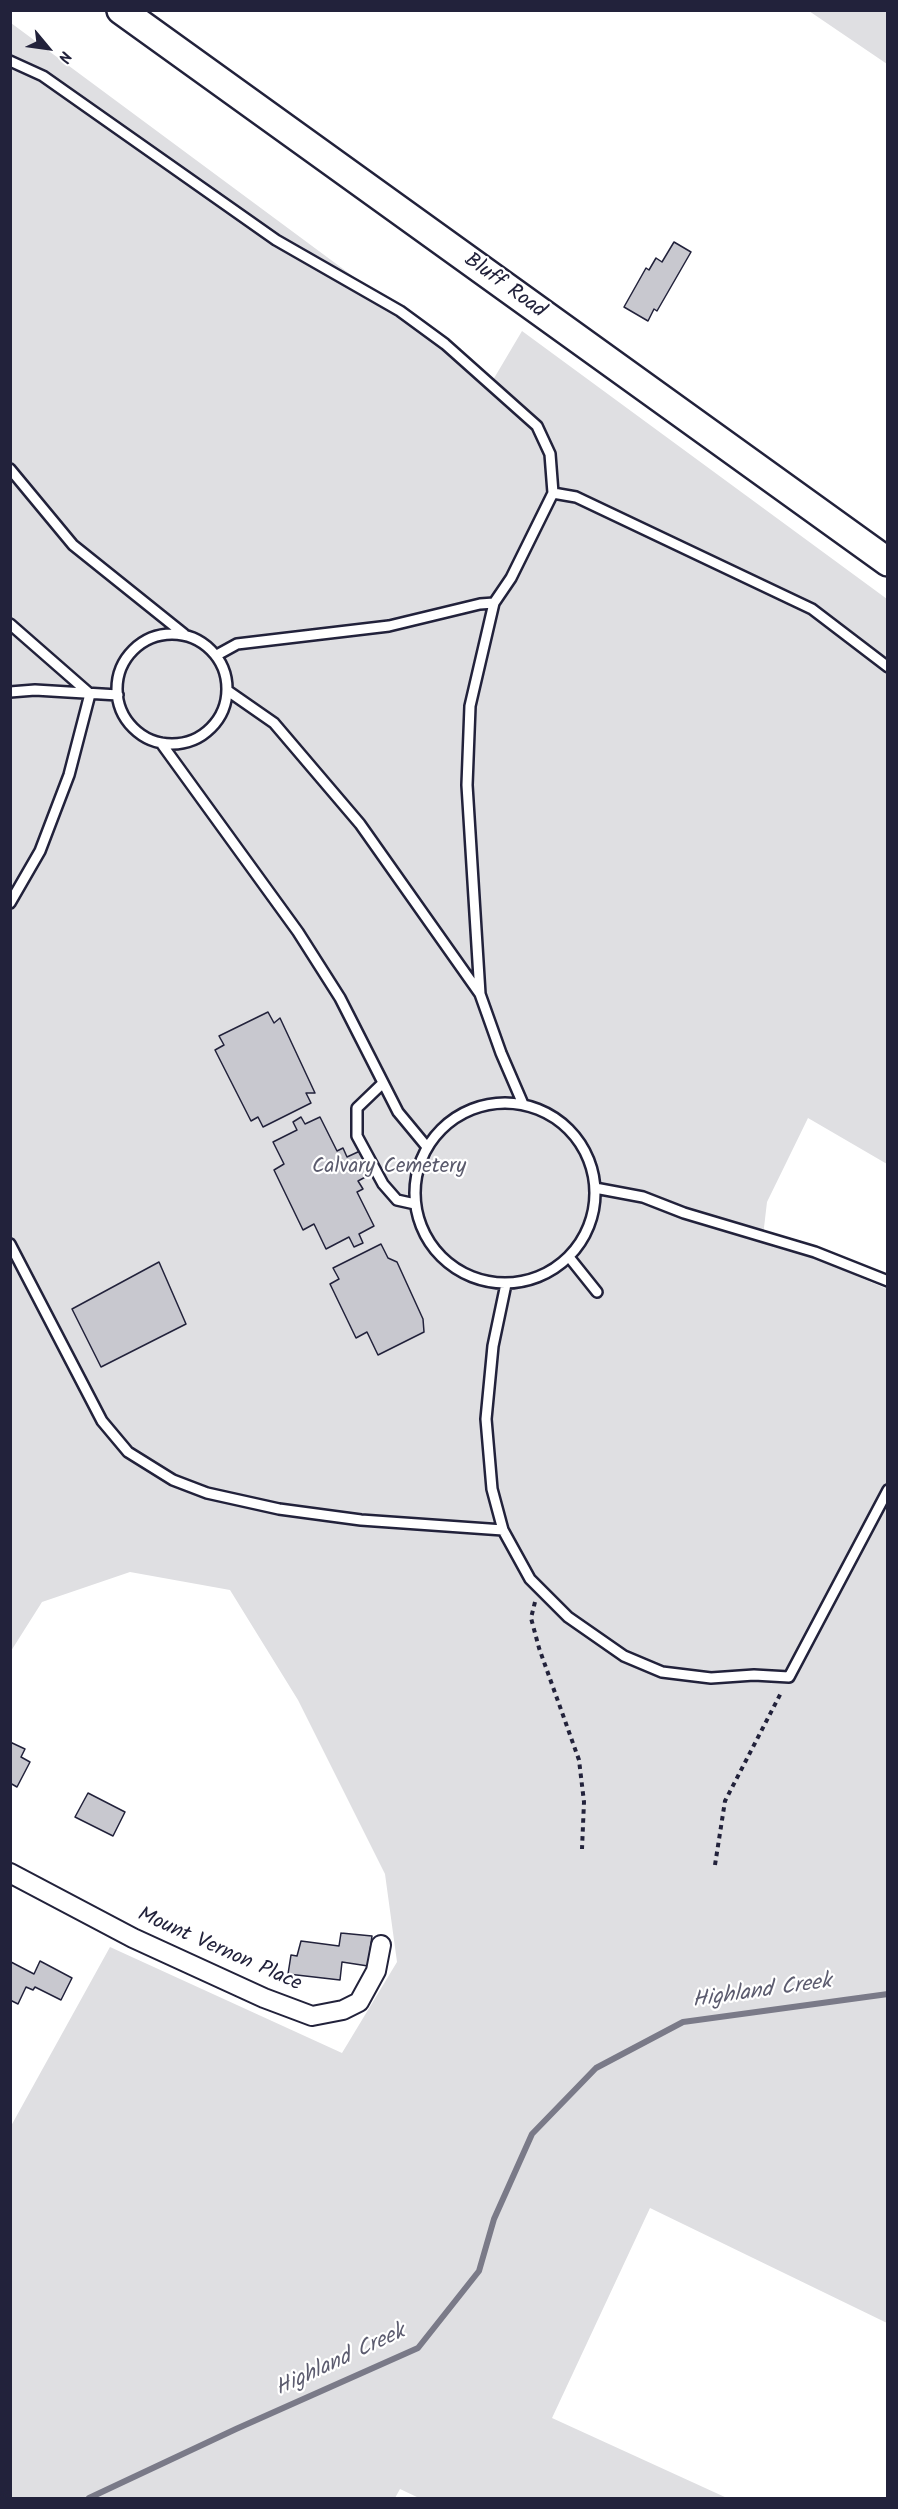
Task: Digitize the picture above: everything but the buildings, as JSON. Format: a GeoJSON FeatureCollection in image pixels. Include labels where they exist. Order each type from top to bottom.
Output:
{"type":"FeatureCollection","features":[{"type":"Feature","properties":{"kind":"main road","name":"Bluff Road"},"geometry":{"type":"LineString","coordinates":[[121,10],[888,562]]}},
{"type":"Feature","properties":{"kind":"street","name":"Mount Vernon Place"},"geometry":{"type":"LineString","coordinates":[[10,1874],[132,1938],[264,1998],[312,2016],[343,2010],[359,2002],[376,1971],[381,1945]]}},
{"type":"Feature","properties":{"kind":"lane"},"geometry":{"type":"LineString","coordinates":[[10,61],[43,76],[276,240],[400,311],[445,344],[537,426],[550,454],[553,493],[511,578],[494,603],[470,706],[467,785],[480,994]]}},
{"type":"Feature","properties":{"kind":"lane"},"geometry":{"type":"LineString","coordinates":[[10,469],[73,545],[185,634],[202,642],[217,655],[225,672],[228,691],[225,708],[216,724],[203,735],[187,743],[161,743],[138,733],[126,720],[118,695],[121,668],[131,651],[147,639],[165,634],[185,634]]}},
{"type":"Feature","properties":{"kind":"lane"},"geometry":{"type":"LineString","coordinates":[[553,493],[576,497],[812,609],[888,667]]}},
{"type":"Feature","properties":{"kind":"lane"},"geometry":{"type":"LineString","coordinates":[[217,655],[237,644],[389,626],[480,603],[494,603]]}},
{"type":"Feature","properties":{"kind":"lane"},"geometry":{"type":"LineString","coordinates":[[10,624],[90,694]]}},
{"type":"Feature","properties":{"kind":"lane"},"geometry":{"type":"LineString","coordinates":[[10,692],[35,690],[118,695]]}},
{"type":"Feature","properties":{"kind":"lane"},"geometry":{"type":"LineString","coordinates":[[228,691],[274,723],[360,824],[480,994],[501,1053],[523,1104]]}},
{"type":"Feature","properties":{"kind":"lane"},"geometry":{"type":"LineString","coordinates":[[10,903],[40,851],[69,775],[90,694]]}},
{"type":"Feature","properties":{"kind":"lane"},"geometry":{"type":"LineString","coordinates":[[161,743],[298,932],[340,998],[398,1112],[428,1147]]}},
{"type":"Feature","properties":{"kind":"lane"},"geometry":{"type":"LineString","coordinates":[[382,1083],[357,1108],[357,1136],[383,1184],[397,1200],[415,1204]]}},
{"type":"Feature","properties":{"kind":"lane"},"geometry":{"type":"LineString","coordinates":[[501,1102],[523,1104],[551,1114],[574,1133],[589,1159],[596,1188],[593,1213],[584,1237],[569,1257],[551,1271],[529,1280],[506,1284],[480,1280],[456,1269],[436,1252],[422,1230],[415,1204],[415,1184],[419,1165],[428,1147],[441,1129],[459,1116],[479,1106],[501,1102]]}},
{"type":"Feature","properties":{"kind":"lane"},"geometry":{"type":"LineString","coordinates":[[596,1188],[643,1197],[684,1213],[815,1252],[888,1281]]}},
{"type":"Feature","properties":{"kind":"lane"},"geometry":{"type":"LineString","coordinates":[[10,1244],[102,1421],[128,1452],[173,1480],[207,1493],[279,1509],[361,1520],[503,1530]]}},
{"type":"Feature","properties":{"kind":"lane"},"geometry":{"type":"LineString","coordinates":[[569,1257],[597,1292]]}},
{"type":"Feature","properties":{"kind":"lane"},"geometry":{"type":"LineString","coordinates":[[506,1284],[493,1346],[486,1419],[492,1489],[503,1530],[530,1579],[568,1617],[624,1656],[662,1672],[711,1678],[754,1675],[789,1677],[888,1490]]}},
{"type":"Feature","properties":{"kind":"path"},"geometry":{"type":"LineString","coordinates":[[546,1594],[535,1603],[531,1618],[539,1648],[579,1760],[584,1802],[582,1849]]}},
{"type":"Feature","properties":{"kind":"path"},"geometry":{"type":"LineString","coordinates":[[714,1865],[725,1802],[789,1677]]}},
{"type":"Feature","properties":{"kind":"green space"},"geometry":{"type":"Polygon","coordinates":[[[809,11],[887,11],[887,64],[809,11]]]}},
{"type":"Feature","properties":{"kind":"green space","name":"Calvary Cemetery"},"geometry":{"type":"Polygon","coordinates":[[[11,23],[493,380],[522,331],[887,599],[887,1164],[808,1118],[767,1202],[763,1236],[887,1289],[887,2323],[650,2208],[552,2418],[727,2498],[419,2498],[400,2489],[395,2498],[11,2498],[11,2126],[110,1947],[342,2053],[397,1962],[385,1874],[298,1700],[230,1590],[130,1572],[42,1602],[11,1651],[11,23]]]}},
{"type":"Feature","properties":{"kind":"waterway","name":"Highland Creek"},"geometry":{"type":"LineString","coordinates":[[89,2498],[236,2429],[418,2348],[479,2271],[494,2219],[532,2134],[596,2068],[683,2022],[888,1994]]}}]}
